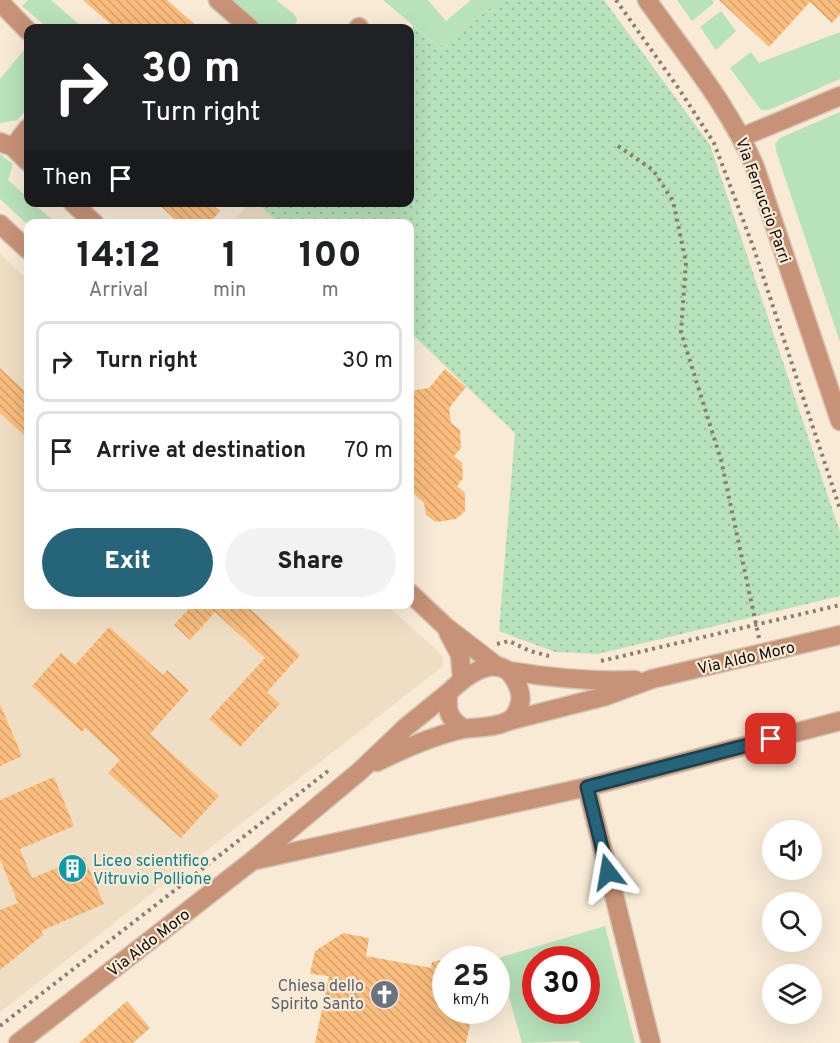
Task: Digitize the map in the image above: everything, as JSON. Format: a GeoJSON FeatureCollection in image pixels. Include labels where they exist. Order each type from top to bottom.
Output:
{"type":"FeatureCollection","features":[{"type":"Feature","properties":{"kind":"street"},"geometry":{"type":"LineString","coordinates":[[218,0],[245,24]]}},
{"type":"Feature","properties":{"kind":"street","name":"Via Ferruccio Parri"},"geometry":{"type":"LineString","coordinates":[[646,0],[727,112],[742,137],[755,167],[840,421]]}},
{"type":"Feature","properties":{"kind":"street"},"geometry":{"type":"LineString","coordinates":[[0,2],[24,27]]}},
{"type":"Feature","properties":{"kind":"street"},"geometry":{"type":"LineString","coordinates":[[742,137],[840,96]]}},
{"type":"Feature","properties":{"kind":"street"},"geometry":{"type":"LineString","coordinates":[[24,131],[6,144],[24,159]]}},
{"type":"Feature","properties":{"kind":"street"},"geometry":{"type":"LineString","coordinates":[[77,207],[90,219]]}},
{"type":"Feature","properties":{"kind":"street"},"geometry":{"type":"LineString","coordinates":[[0,224],[24,246]]}},
{"type":"Feature","properties":{"kind":"street"},"geometry":{"type":"LineString","coordinates":[[414,597],[446,627],[504,669],[517,682],[521,699],[518,712],[508,721],[464,729],[452,721],[447,708],[448,693],[462,679],[485,667],[504,669]]}},
{"type":"Feature","properties":{"kind":"street"},"geometry":{"type":"LineString","coordinates":[[446,627],[460,655],[462,679]]}},
{"type":"Feature","properties":{"kind":"street","name":"Via Aldo Moro"},"geometry":{"type":"LineString","coordinates":[[508,721],[606,696],[652,679],[840,635]]}},
{"type":"Feature","properties":{"kind":"street","name":"Via Aldo Moro"},"geometry":{"type":"LineString","coordinates":[[504,669],[554,678],[599,681],[652,679]]}},
{"type":"Feature","properties":{"kind":"street","name":"Via Aldo Moro"},"geometry":{"type":"LineString","coordinates":[[18,1043],[252,861],[360,771],[406,727],[448,693]]}},
{"type":"Feature","properties":{"kind":"street"},"geometry":{"type":"LineString","coordinates":[[252,861],[587,787],[840,721]]}},
{"type":"Feature","properties":{"kind":"street","name":"Via Aldo Moro"},"geometry":{"type":"LineString","coordinates":[[360,771],[418,742],[464,729]]}},
{"type":"Feature","properties":{"kind":"street"},"geometry":{"type":"LineString","coordinates":[[587,787],[651,1043]]}},
{"type":"Feature","properties":{"kind":"path"},"geometry":{"type":"LineString","coordinates":[[616,0],[679,88],[714,143],[754,249],[840,509]]}},
{"type":"Feature","properties":{"kind":"path"},"geometry":{"type":"LineString","coordinates":[[618,146],[653,170],[673,201],[686,262],[681,332],[721,460],[762,653]]}},
{"type":"Feature","properties":{"kind":"shaded area"},"geometry":{"type":"Polygon","coordinates":[[[245,207],[261,207],[275,219],[235,219],[245,207]]]}},
{"type":"Feature","properties":{"kind":"shaded area"},"geometry":{"type":"Polygon","coordinates":[[[0,254],[24,276],[24,609],[391,609],[442,655],[443,666],[0,1012],[0,254]]]}},
{"type":"Feature","properties":{"kind":"green space"},"geometry":{"type":"Polygon","coordinates":[[[28,0],[51,0],[79,24],[43,24],[22,6],[28,0]]]}},
{"type":"Feature","properties":{"kind":"green space"},"geometry":{"type":"Polygon","coordinates":[[[232,0],[276,0],[297,19],[296,24],[259,24],[232,0]]]}},
{"type":"Feature","properties":{"kind":"green space"},"geometry":{"type":"Polygon","coordinates":[[[383,0],[428,0],[446,21],[471,0],[501,0],[439,47],[383,0]]]}},
{"type":"Feature","properties":{"kind":"green space"},"geometry":{"type":"Polygon","coordinates":[[[501,0],[604,0],[710,145],[840,532],[840,596],[598,654],[555,652],[499,631],[515,433],[414,336],[414,219],[275,219],[261,207],[414,207],[414,27],[439,47],[501,0]]]}},
{"type":"Feature","properties":{"kind":"green space"},"geometry":{"type":"Polygon","coordinates":[[[677,0],[712,0],[714,3],[692,21],[677,0]]]}},
{"type":"Feature","properties":{"kind":"green space"},"geometry":{"type":"Polygon","coordinates":[[[721,11],[736,31],[716,50],[700,27],[721,11]]]}},
{"type":"Feature","properties":{"kind":"green space"},"geometry":{"type":"Polygon","coordinates":[[[840,32],[840,79],[769,110],[761,110],[730,68],[751,52],[759,63],[840,32]]]}},
{"type":"Feature","properties":{"kind":"green space"},"geometry":{"type":"Polygon","coordinates":[[[24,50],[24,113],[17,120],[0,123],[0,79],[24,50]]]}},
{"type":"Feature","properties":{"kind":"green space"},"geometry":{"type":"Polygon","coordinates":[[[840,112],[840,342],[775,144],[780,138],[840,112]]]}},
{"type":"Feature","properties":{"kind":"green space"},"geometry":{"type":"Polygon","coordinates":[[[0,154],[13,164],[8,180],[24,194],[24,207],[38,207],[51,219],[24,219],[24,221],[0,199],[0,154]]]}},
{"type":"Feature","properties":{"kind":"green space"},"geometry":{"type":"Polygon","coordinates":[[[605,926],[635,1043],[580,1043],[579,1041],[522,1043],[510,1000],[510,954],[522,951],[522,1024],[600,1024],[600,946],[538,946],[605,926]]]}},
{"type":"Feature","properties":{"kind":"building"},"geometry":{"type":"Polygon","coordinates":[[[83,0],[167,0],[194,24],[110,24],[83,0]]]}},
{"type":"Feature","properties":{"kind":"building"},"geometry":{"type":"Polygon","coordinates":[[[719,0],[840,0],[840,14],[832,23],[810,2],[769,47],[719,0]]]}},
{"type":"Feature","properties":{"kind":"building"},"geometry":{"type":"Polygon","coordinates":[[[161,207],[216,207],[220,211],[213,219],[175,219],[161,207]]]}},
{"type":"Feature","properties":{"kind":"building"},"geometry":{"type":"Polygon","coordinates":[[[0,368],[24,390],[24,435],[0,413],[0,368]]]}},
{"type":"Feature","properties":{"kind":"building"},"geometry":{"type":"Polygon","coordinates":[[[445,369],[466,387],[449,408],[451,423],[460,430],[461,448],[454,456],[462,463],[463,478],[457,486],[465,493],[465,511],[456,519],[436,522],[426,515],[424,503],[414,494],[414,390],[429,388],[445,369]]]}},
{"type":"Feature","properties":{"kind":"building"},"geometry":{"type":"Polygon","coordinates":[[[188,609],[250,609],[300,655],[267,692],[280,704],[240,747],[209,719],[265,658],[215,612],[190,640],[174,625],[188,609]]]}},
{"type":"Feature","properties":{"kind":"building"},"geometry":{"type":"Polygon","coordinates":[[[109,627],[163,675],[167,670],[189,690],[150,734],[219,796],[181,838],[108,773],[120,760],[85,728],[82,732],[32,686],[61,653],[75,665],[109,627]]]}},
{"type":"Feature","properties":{"kind":"building"},"geometry":{"type":"Polygon","coordinates":[[[0,704],[22,756],[0,766],[0,704]]]}},
{"type":"Feature","properties":{"kind":"building","name":"Liceo scientifico Vitruvio Pollione"},"geometry":{"type":"Polygon","coordinates":[[[54,777],[74,826],[20,849],[32,878],[84,857],[104,904],[41,931],[43,935],[0,970],[0,910],[18,903],[0,859],[0,800],[54,777]]]}},
{"type":"Feature","properties":{"kind":"building","name":"Chiesa dello Spirito Santo"},"geometry":{"type":"Polygon","coordinates":[[[343,933],[369,938],[366,956],[431,968],[432,962],[432,1024],[470,1024],[466,1043],[315,1043],[329,976],[310,974],[315,951],[343,933]]]}},
{"type":"Feature","properties":{"kind":"building"},"geometry":{"type":"Polygon","coordinates":[[[127,1001],[150,1028],[133,1043],[79,1043],[127,1001]]]}},
{"type":"Feature","properties":{"kind":"place","name":"Liceo scientifico Vitruvio Pollione"},"geometry":{"type":"Point","coordinates":[72,869]}},
{"type":"Feature","properties":{"kind":"place","name":"Chiesa dello Spirito Santo"},"geometry":{"type":"Point","coordinates":[385,994]}},
{"type":"Feature","properties":{"kind":"route"},"geometry":{"type":"LineString","coordinates":[[608,872],[587,787],[771,739]]}}]}
